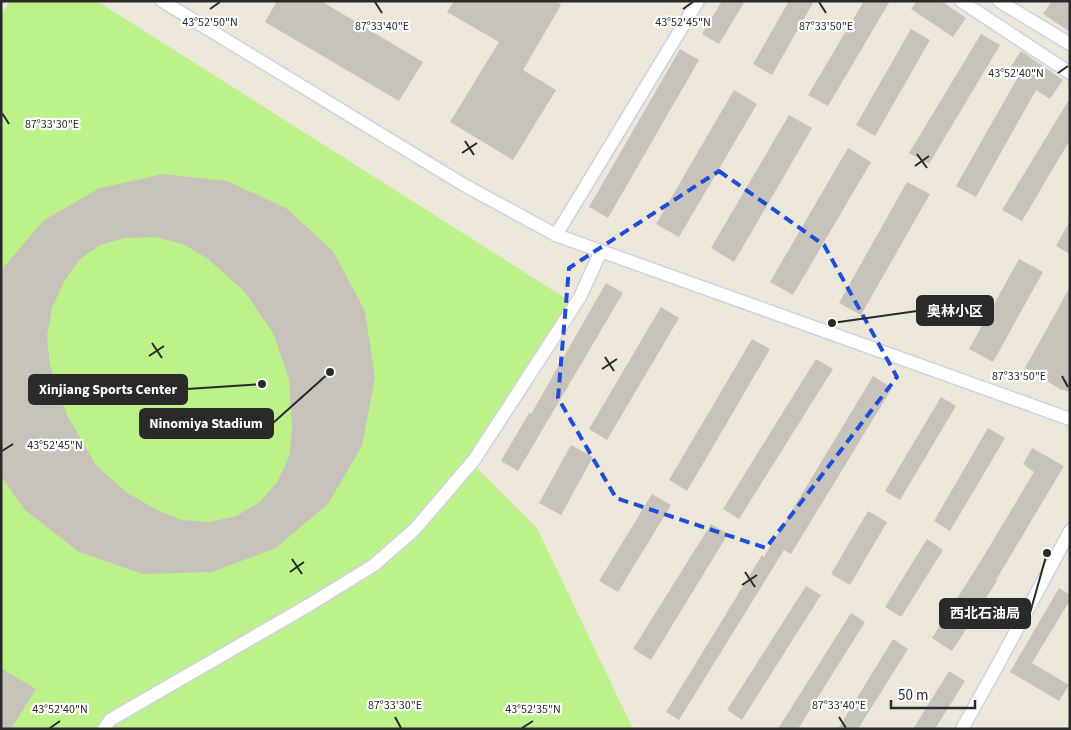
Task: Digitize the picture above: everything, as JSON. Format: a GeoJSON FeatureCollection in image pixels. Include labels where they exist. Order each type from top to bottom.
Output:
{"type":"FeatureCollection","features":[{"type":"Feature","properties":{"kind":"street"},"geometry":{"type":"LineString","coordinates":[[162,1],[464,185],[556,235],[1070,419]]}},
{"type":"Feature","properties":{"kind":"street"},"geometry":{"type":"LineString","coordinates":[[556,235],[698,1]]}},
{"type":"Feature","properties":{"kind":"street"},"geometry":{"type":"LineString","coordinates":[[961,1],[1070,73]]}},
{"type":"Feature","properties":{"kind":"street"},"geometry":{"type":"LineString","coordinates":[[999,1],[1070,44]]}},
{"type":"Feature","properties":{"kind":"street"},"geometry":{"type":"LineString","coordinates":[[104,729],[110,720],[309,605],[374,565],[416,529],[474,460],[580,297],[601,251]]}},
{"type":"Feature","properties":{"kind":"street"},"geometry":{"type":"LineString","coordinates":[[962,729],[1070,531]]}},
{"type":"Feature","properties":{"kind":"highlighted area"},"geometry":{"type":"Polygon","coordinates":[[[719,171],[824,245],[897,377],[766,548],[616,498],[558,398],[569,268],[719,171]]]}},
{"type":"Feature","properties":{"kind":"green space"},"geometry":{"type":"Polygon","coordinates":[[[10,1],[97,1],[570,301],[477,468],[537,528],[633,729],[1,729],[1,15],[10,1]]]}},
{"type":"Feature","properties":{"kind":"building"},"geometry":{"type":"Polygon","coordinates":[[[277,1],[321,1],[423,62],[399,101],[265,22],[277,1]]]}},
{"type":"Feature","properties":{"kind":"building"},"geometry":{"type":"Polygon","coordinates":[[[454,1],[556,1],[561,5],[523,70],[556,90],[513,160],[450,122],[499,42],[447,12],[454,1]]]}},
{"type":"Feature","properties":{"kind":"building"},"geometry":{"type":"Polygon","coordinates":[[[722,1],[745,1],[719,44],[702,34],[722,1]]]}},
{"type":"Feature","properties":{"kind":"building"},"geometry":{"type":"Polygon","coordinates":[[[789,1],[814,1],[772,75],[753,64],[789,1]]]}},
{"type":"Feature","properties":{"kind":"building"},"geometry":{"type":"Polygon","coordinates":[[[864,1],[890,1],[828,106],[808,95],[864,1]]]}},
{"type":"Feature","properties":{"kind":"building"},"geometry":{"type":"Polygon","coordinates":[[[917,1],[941,1],[966,18],[953,37],[911,9],[917,1]]]}},
{"type":"Feature","properties":{"kind":"building"},"geometry":{"type":"Polygon","coordinates":[[[1052,1],[1065,1],[1070,4],[1070,32],[1043,14],[1052,1]]]}},
{"type":"Feature","properties":{"kind":"building"},"geometry":{"type":"Polygon","coordinates":[[[911,29],[930,40],[875,136],[856,125],[911,29]]]}},
{"type":"Feature","properties":{"kind":"building"},"geometry":{"type":"Polygon","coordinates":[[[981,34],[1000,45],[929,164],[909,153],[981,34]]]}},
{"type":"Feature","properties":{"kind":"building"},"geometry":{"type":"Polygon","coordinates":[[[680,49],[699,60],[608,218],[589,207],[680,49]]]}},
{"type":"Feature","properties":{"kind":"building"},"geometry":{"type":"Polygon","coordinates":[[[1021,51],[1063,80],[1050,99],[1036,90],[976,197],[956,186],[1018,77],[1008,71],[1021,51]]]}},
{"type":"Feature","properties":{"kind":"building"},"geometry":{"type":"Polygon","coordinates":[[[734,90],[757,104],[679,237],[656,224],[734,90]]]}},
{"type":"Feature","properties":{"kind":"building"},"geometry":{"type":"Polygon","coordinates":[[[1070,98],[1070,140],[1022,221],[1002,210],[1070,98]]]}},
{"type":"Feature","properties":{"kind":"building"},"geometry":{"type":"Polygon","coordinates":[[[789,115],[812,128],[734,262],[711,248],[789,115]]]}},
{"type":"Feature","properties":{"kind":"building"},"geometry":{"type":"Polygon","coordinates":[[[848,148],[871,162],[793,295],[770,282],[848,148]]]}},
{"type":"Feature","properties":{"kind":"building"},"geometry":{"type":"Polygon","coordinates":[[[163,174],[227,181],[286,208],[333,251],[365,311],[375,378],[362,446],[328,504],[276,548],[212,572],[143,574],[79,552],[25,510],[1,476],[2,269],[44,220],[100,188],[163,174]],[[155,237],[125,238],[100,245],[79,260],[64,282],[52,308],[47,336],[50,365],[67,415],[96,465],[126,492],[157,510],[182,520],[210,522],[236,516],[260,502],[278,481],[289,456],[292,429],[289,379],[273,333],[245,292],[208,259],[183,244],[155,237]]]}},
{"type":"Feature","properties":{"kind":"building"},"geometry":{"type":"Polygon","coordinates":[[[907,182],[930,194],[861,315],[839,303],[907,182]]]}},
{"type":"Feature","properties":{"kind":"building"},"geometry":{"type":"Polygon","coordinates":[[[1070,221],[1070,254],[1056,246],[1070,221]]]}},
{"type":"Feature","properties":{"kind":"building"},"geometry":{"type":"Polygon","coordinates":[[[1019,259],[1043,272],[993,362],[969,349],[1019,259]]]}},
{"type":"Feature","properties":{"kind":"building"},"geometry":{"type":"Polygon","coordinates":[[[606,283],[623,293],[518,471],[501,461],[529,413],[531,414],[606,283]]]}},
{"type":"Feature","properties":{"kind":"building"},"geometry":{"type":"Polygon","coordinates":[[[1070,287],[1070,392],[1060,389],[1025,368],[1070,287]]]}},
{"type":"Feature","properties":{"kind":"building"},"geometry":{"type":"Polygon","coordinates":[[[661,307],[679,318],[607,440],[589,429],[661,307]]]}},
{"type":"Feature","properties":{"kind":"building"},"geometry":{"type":"Polygon","coordinates":[[[752,339],[770,349],[687,491],[669,480],[752,339]]]}},
{"type":"Feature","properties":{"kind":"building"},"geometry":{"type":"Polygon","coordinates":[[[816,359],[833,369],[739,519],[723,509],[816,359]]]}},
{"type":"Feature","properties":{"kind":"building"},"geometry":{"type":"Polygon","coordinates":[[[873,376],[892,388],[791,554],[784,550],[679,720],[666,712],[762,555],[764,557],[873,376]]]}},
{"type":"Feature","properties":{"kind":"building"},"geometry":{"type":"Polygon","coordinates":[[[941,397],[956,406],[900,500],[885,491],[941,397]]]}},
{"type":"Feature","properties":{"kind":"building"},"geometry":{"type":"Polygon","coordinates":[[[988,428],[1005,438],[950,531],[934,521],[988,428]]]}},
{"type":"Feature","properties":{"kind":"building"},"geometry":{"type":"Polygon","coordinates":[[[571,445],[593,457],[561,515],[539,503],[571,445]]]}},
{"type":"Feature","properties":{"kind":"building"},"geometry":{"type":"Polygon","coordinates":[[[1032,448],[1064,466],[997,581],[952,651],[932,638],[1034,472],[1023,464],[1032,448]]]}},
{"type":"Feature","properties":{"kind":"building"},"geometry":{"type":"Polygon","coordinates":[[[652,494],[671,505],[618,592],[599,581],[652,494]]]}},
{"type":"Feature","properties":{"kind":"building"},"geometry":{"type":"Polygon","coordinates":[[[868,511],[887,522],[850,585],[831,574],[868,511]]]}},
{"type":"Feature","properties":{"kind":"building"},"geometry":{"type":"Polygon","coordinates":[[[711,524],[728,534],[651,660],[633,649],[711,524]]]}},
{"type":"Feature","properties":{"kind":"building"},"geometry":{"type":"Polygon","coordinates":[[[927,539],[943,550],[901,617],[885,607],[927,539]]]}},
{"type":"Feature","properties":{"kind":"building"},"geometry":{"type":"Polygon","coordinates":[[[806,586],[821,595],[742,720],[727,710],[806,586]]]}},
{"type":"Feature","properties":{"kind":"building"},"geometry":{"type":"Polygon","coordinates":[[[1059,588],[1070,595],[1070,600],[1032,663],[1069,685],[1059,701],[1010,672],[1059,588]]]}},
{"type":"Feature","properties":{"kind":"building"},"geometry":{"type":"Polygon","coordinates":[[[851,613],[865,622],[798,729],[778,729],[851,613]]]}},
{"type":"Feature","properties":{"kind":"building"},"geometry":{"type":"Polygon","coordinates":[[[893,639],[908,649],[858,729],[838,729],[893,639]]]}},
{"type":"Feature","properties":{"kind":"building"},"geometry":{"type":"Polygon","coordinates":[[[1,668],[36,689],[11,729],[1,729],[1,668]]]}},
{"type":"Feature","properties":{"kind":"building"},"geometry":{"type":"Polygon","coordinates":[[[949,671],[965,681],[935,729],[913,729],[949,671]]]}},
{"type":"Feature","properties":{"kind":"place","name":"奥林小区"},"geometry":{"type":"Point","coordinates":[832,323]}},
{"type":"Feature","properties":{"kind":"place","name":"Ninomiya Stadium"},"geometry":{"type":"Point","coordinates":[330,372]}},
{"type":"Feature","properties":{"kind":"place","name":"Xinjiang Sports Center"},"geometry":{"type":"Point","coordinates":[262,384]}},
{"type":"Feature","properties":{"kind":"place","name":"西北石油局"},"geometry":{"type":"Point","coordinates":[1047,553]}}]}
